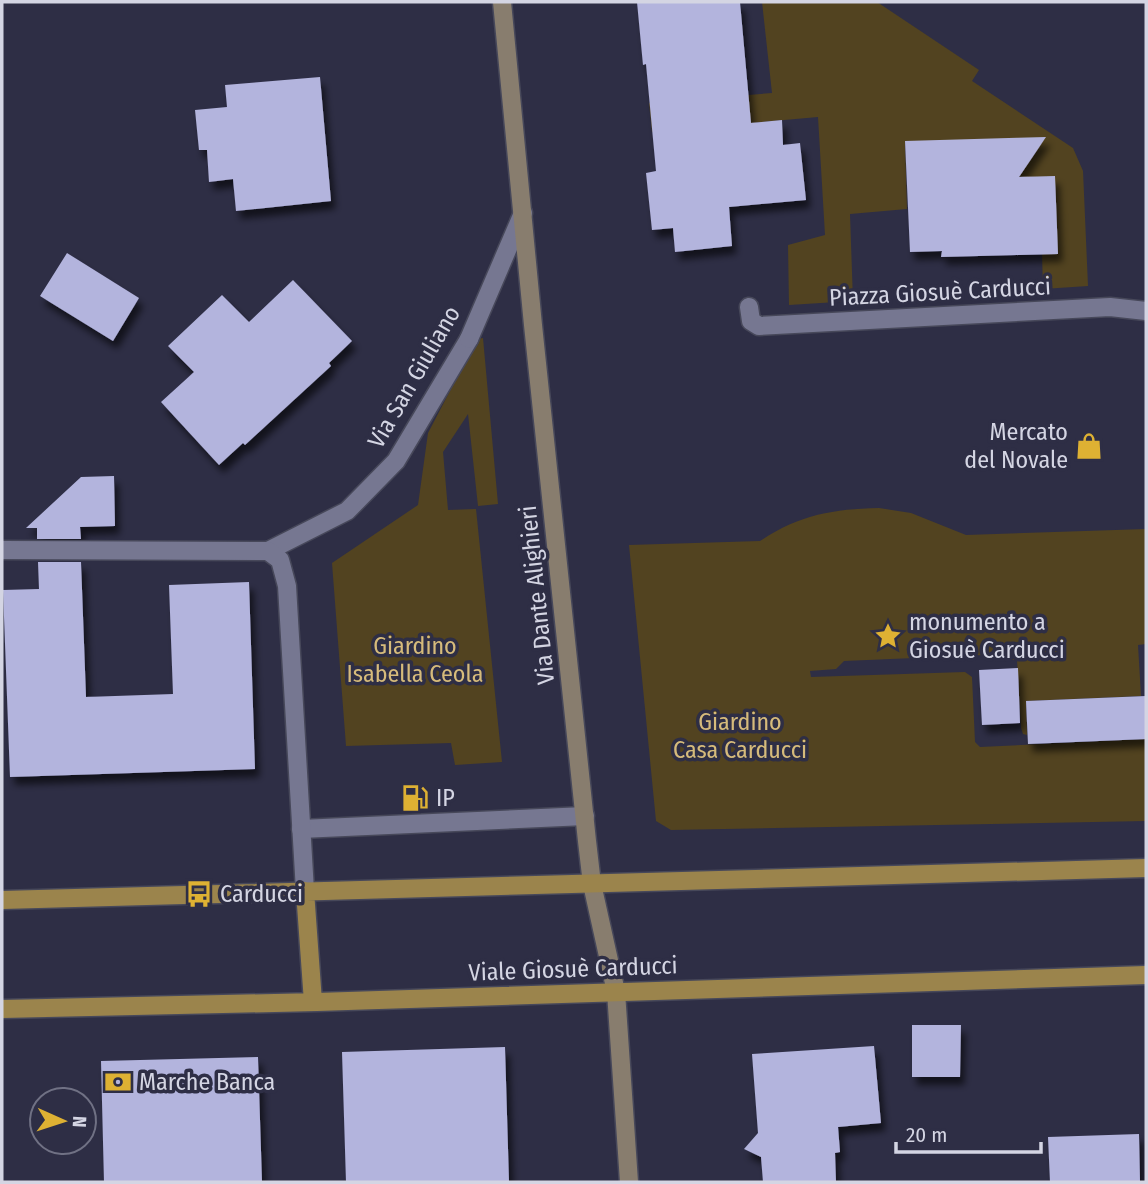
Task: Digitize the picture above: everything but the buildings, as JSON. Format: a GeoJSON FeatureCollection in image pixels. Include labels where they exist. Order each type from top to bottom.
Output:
{"type":"FeatureCollection","features":[{"type":"Feature","properties":{"kind":"main road"},"geometry":{"type":"LineString","coordinates":[[2,900],[1146,868]]}},
{"type":"Feature","properties":{"kind":"main road"},"geometry":{"type":"LineString","coordinates":[[305,891],[313,1002]]}},
{"type":"Feature","properties":{"kind":"main road","name":"Viale Giosuè Carducci"},"geometry":{"type":"LineString","coordinates":[[2,1009],[313,1002],[1146,975]]}},
{"type":"Feature","properties":{"kind":"street","name":"Via Dante Alighieri"},"geometry":{"type":"LineString","coordinates":[[502,2],[592,884],[616,992],[629,1182]]}},
{"type":"Feature","properties":{"kind":"street","name":"Via San Giuliano"},"geometry":{"type":"LineString","coordinates":[[2,550],[268,551],[348,511],[396,461],[469,339],[523,213]]}},
{"type":"Feature","properties":{"kind":"street","name":"Piazza Giosuè Carducci"},"geometry":{"type":"LineString","coordinates":[[749,307],[751,321],[759,326],[1110,307],[1146,311]]}},
{"type":"Feature","properties":{"kind":"street"},"geometry":{"type":"LineString","coordinates":[[268,551],[280,560],[287,586],[305,891]]}},
{"type":"Feature","properties":{"kind":"street"},"geometry":{"type":"LineString","coordinates":[[301,829],[585,816]]}},
{"type":"Feature","properties":{"kind":"green space"},"geometry":{"type":"Polygon","coordinates":[[[762,2],[877,2],[979,70],[972,81],[1073,148],[1083,171],[1088,286],[1043,289],[1042,254],[982,178],[905,141],[907,209],[850,214],[853,301],[789,305],[788,245],[825,235],[818,117],[652,132],[649,103],[772,93],[762,2]]]}},
{"type":"Feature","properties":{"kind":"green space","name":"Giardino Isabella Ceola"},"geometry":{"type":"Polygon","coordinates":[[[483,338],[498,504],[478,506],[468,414],[443,452],[448,510],[476,509],[502,762],[455,765],[451,743],[346,746],[332,563],[418,505],[428,433],[477,339],[483,338]]]}},
{"type":"Feature","properties":{"kind":"green space","name":"Giardino Casa Carducci"},"geometry":{"type":"Polygon","coordinates":[[[879,508],[911,513],[966,535],[1146,529],[1146,644],[1138,645],[1141,696],[1026,701],[1027,735],[1023,734],[1021,728],[1017,660],[989,660],[984,655],[844,661],[836,669],[810,671],[811,677],[965,672],[972,677],[975,742],[980,747],[1146,739],[1146,821],[671,830],[656,821],[629,545],[760,541],[789,525],[817,515],[879,508]]]}},
{"type":"Feature","properties":{"kind":"place","name":"Mercato del Novale"},"geometry":{"type":"Point","coordinates":[1089,446]}},
{"type":"Feature","properties":{"kind":"place","name":"monumento a Giosuè Carducci"},"geometry":{"type":"Point","coordinates":[888,636]}},
{"type":"Feature","properties":{"kind":"place","name":"IP"},"geometry":{"type":"Point","coordinates":[415,798]}},
{"type":"Feature","properties":{"kind":"place","name":"Carducci"},"geometry":{"type":"Point","coordinates":[199,894]}},
{"type":"Feature","properties":{"kind":"place","name":"Marche Banca"},"geometry":{"type":"Point","coordinates":[118,1082]}}]}
